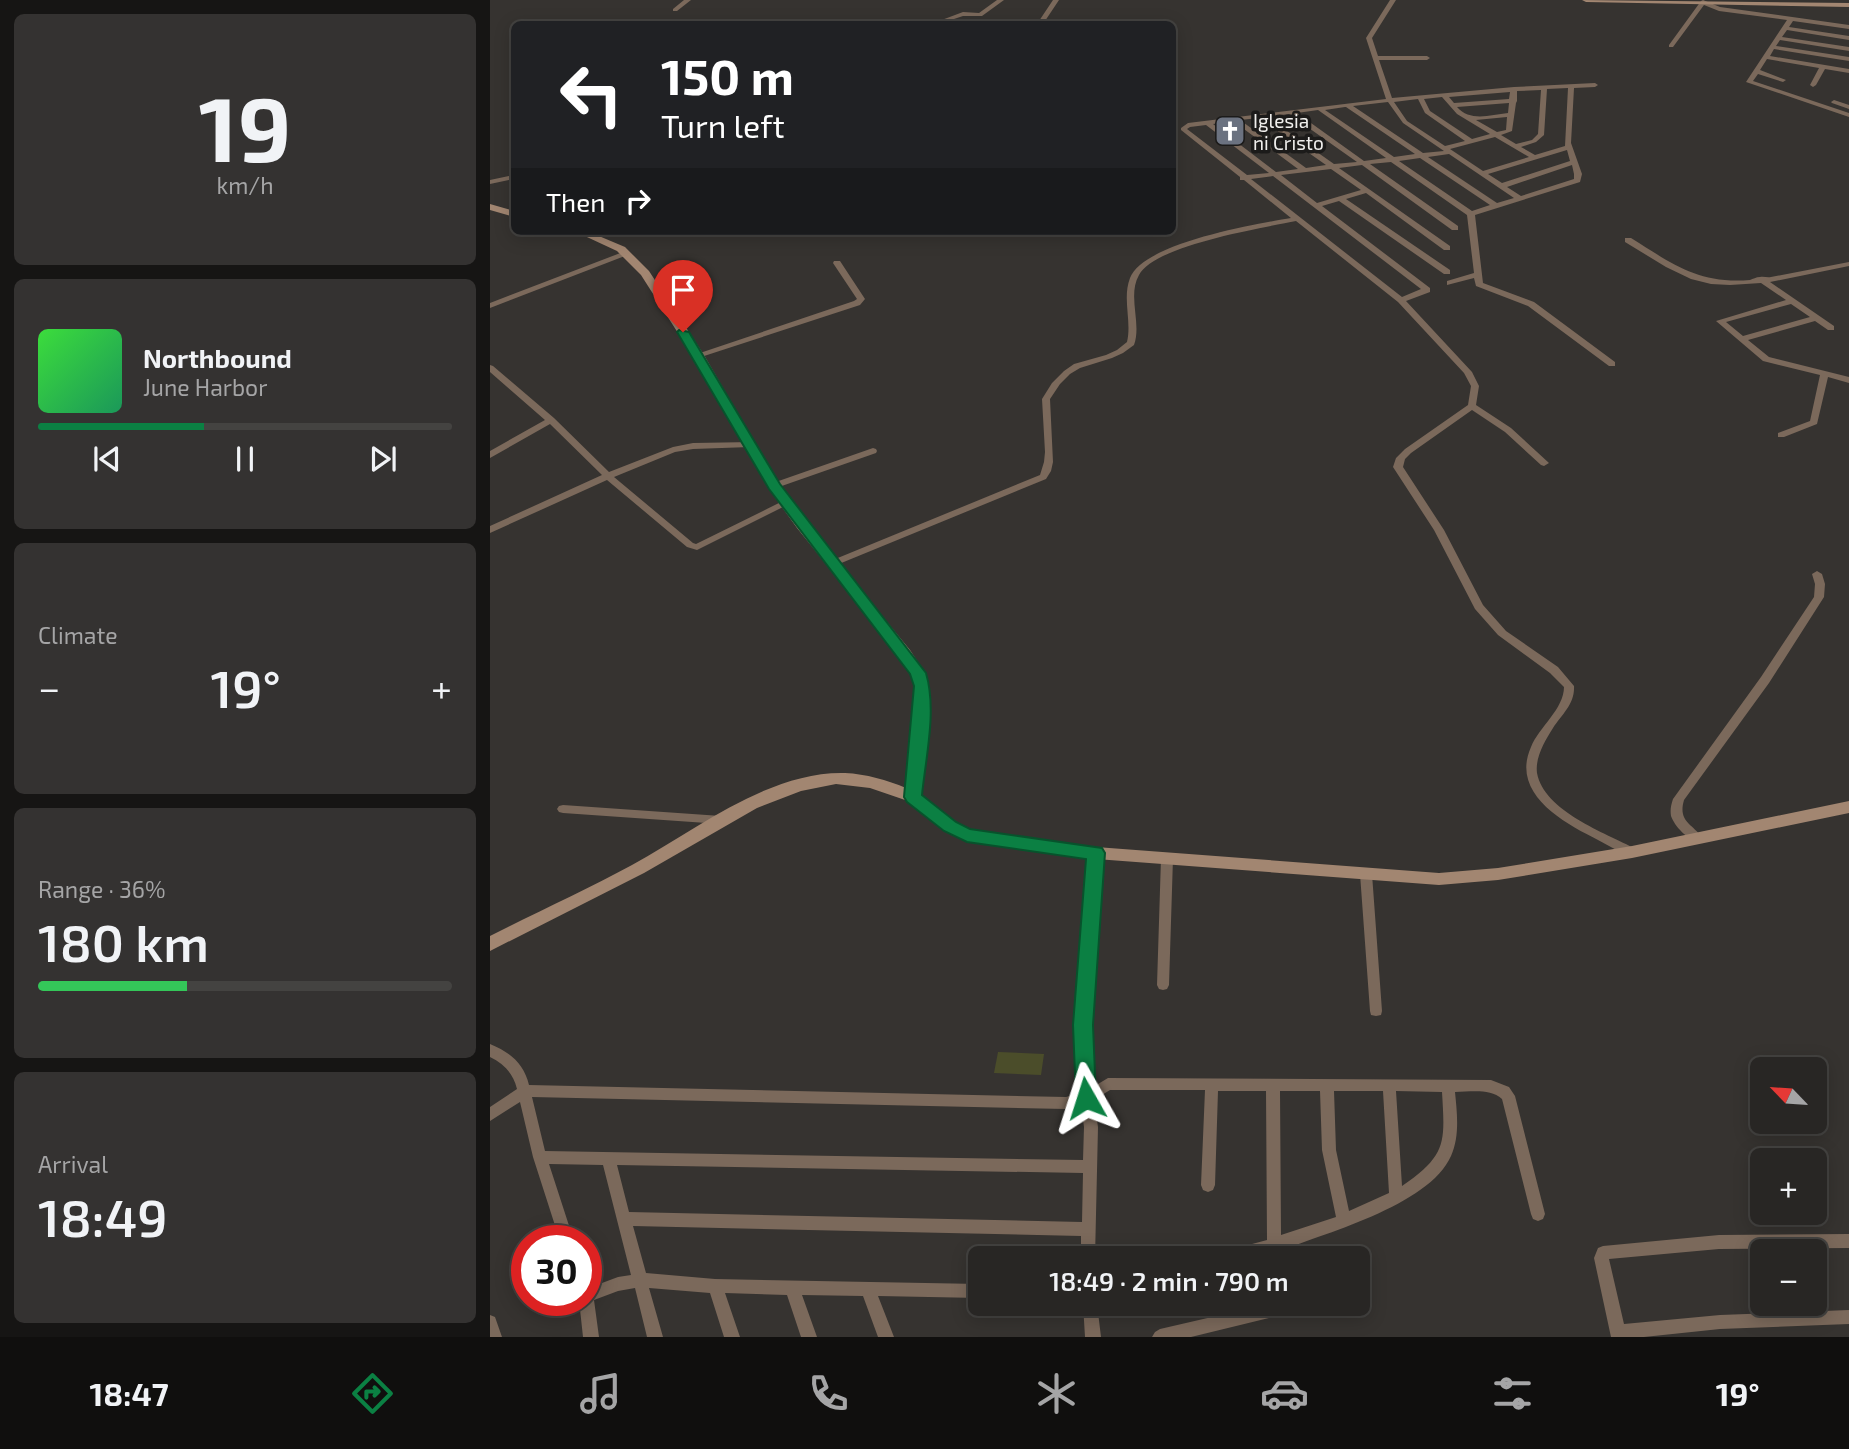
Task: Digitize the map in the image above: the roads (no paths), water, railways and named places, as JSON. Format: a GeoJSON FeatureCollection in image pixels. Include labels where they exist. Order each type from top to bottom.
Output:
{"type":"FeatureCollection","features":[{"type":"Feature","properties":{"kind":"street"},"geometry":{"type":"LineString","coordinates":[[674,10],[688,0]]}},
{"type":"Feature","properties":{"kind":"street"},"geometry":{"type":"LineString","coordinates":[[942,21],[963,13],[980,15],[1001,0]]}},
{"type":"Feature","properties":{"kind":"street"},"geometry":{"type":"LineString","coordinates":[[1042,21],[1056,0]]}},
{"type":"Feature","properties":{"kind":"street"},"geometry":{"type":"LineString","coordinates":[[1393,0],[1370,35],[1390,101],[1399,117],[1521,199]]}},
{"type":"Feature","properties":{"kind":"street"},"geometry":{"type":"LineString","coordinates":[[1586,0],[1849,5]]}},
{"type":"Feature","properties":{"kind":"street"},"geometry":{"type":"LineString","coordinates":[[1703,2],[1714,8],[1849,27]]}},
{"type":"Feature","properties":{"kind":"street"},"geometry":{"type":"LineString","coordinates":[[1671,46],[1703,2]]}},
{"type":"Feature","properties":{"kind":"street"},"geometry":{"type":"LineString","coordinates":[[1791,19],[1749,82],[1849,115]]}},
{"type":"Feature","properties":{"kind":"street"},"geometry":{"type":"LineString","coordinates":[[1785,28],[1849,38]]}},
{"type":"Feature","properties":{"kind":"street"},"geometry":{"type":"LineString","coordinates":[[1779,38],[1849,48]]}},
{"type":"Feature","properties":{"kind":"street"},"geometry":{"type":"LineString","coordinates":[[1773,47],[1849,59]]}},
{"type":"Feature","properties":{"kind":"street"},"geometry":{"type":"LineString","coordinates":[[1766,57],[1849,71]]}},
{"type":"Feature","properties":{"kind":"street"},"geometry":{"type":"LineString","coordinates":[[1375,58],[1427,58]]}},
{"type":"Feature","properties":{"kind":"street"},"geometry":{"type":"LineString","coordinates":[[1813,85],[1823,67]]}},
{"type":"Feature","properties":{"kind":"street"},"geometry":{"type":"LineString","coordinates":[[1756,71],[1783,80]]}},
{"type":"Feature","properties":{"kind":"street"},"geometry":{"type":"LineString","coordinates":[[1595,85],[1420,97],[1208,122],[1183,129],[1401,300],[1468,372],[1475,386],[1472,406],[1408,451],[1398,462],[1398,467],[1439,530],[1479,607],[1503,633],[1554,670],[1569,685],[1567,701],[1535,748],[1530,776],[1534,788],[1557,810],[1632,852]]}},
{"type":"Feature","properties":{"kind":"street"},"geometry":{"type":"LineString","coordinates":[[1471,214],[1577,180],[1569,148],[1571,86]]}},
{"type":"Feature","properties":{"kind":"street"},"geometry":{"type":"LineString","coordinates":[[1515,146],[1534,141],[1541,135],[1544,87]]}},
{"type":"Feature","properties":{"kind":"street"},"geometry":{"type":"LineString","coordinates":[[1243,178],[1422,156],[1495,135],[1510,129],[1514,89]]}},
{"type":"Feature","properties":{"kind":"street"},"geometry":{"type":"LineString","coordinates":[[1444,95],[1451,106],[1469,119],[1534,157]]}},
{"type":"Feature","properties":{"kind":"street"},"geometry":{"type":"LineString","coordinates":[[1420,97],[1427,112],[1472,142]]}},
{"type":"Feature","properties":{"kind":"street"},"geometry":{"type":"LineString","coordinates":[[1451,106],[1514,102]]}},
{"type":"Feature","properties":{"kind":"street"},"geometry":{"type":"LineString","coordinates":[[1834,102],[1849,107]]}},
{"type":"Feature","properties":{"kind":"street"},"geometry":{"type":"LineString","coordinates":[[1348,106],[1496,206]]}},
{"type":"Feature","properties":{"kind":"street"},"geometry":{"type":"LineString","coordinates":[[1320,108],[1471,214],[1479,284],[1531,304],[1612,364]]}},
{"type":"Feature","properties":{"kind":"street"},"geometry":{"type":"LineString","coordinates":[[1291,112],[1455,228]]}},
{"type":"Feature","properties":{"kind":"street"},"geometry":{"type":"LineString","coordinates":[[1260,115],[1447,248]]}},
{"type":"Feature","properties":{"kind":"street"},"geometry":{"type":"LineString","coordinates":[[1469,119],[1512,115]]}},
{"type":"Feature","properties":{"kind":"street"},"geometry":{"type":"LineString","coordinates":[[1234,119],[1305,171]]}},
{"type":"Feature","properties":{"kind":"street"},"geometry":{"type":"LineString","coordinates":[[1208,122],[1426,290],[1401,300]]}},
{"type":"Feature","properties":{"kind":"street"},"geometry":{"type":"LineString","coordinates":[[1482,173],[1569,148]]}},
{"type":"Feature","properties":{"kind":"street"},"geometry":{"type":"LineString","coordinates":[[1502,187],[1574,162]]}},
{"type":"Feature","properties":{"kind":"street"},"geometry":{"type":"LineString","coordinates":[[490,182],[511,178]]}},
{"type":"Feature","properties":{"kind":"street"},"geometry":{"type":"LineString","coordinates":[[1318,205],[1366,191]]}},
{"type":"Feature","properties":{"kind":"street"},"geometry":{"type":"LineString","coordinates":[[1341,199],[1447,272]]}},
{"type":"Feature","properties":{"kind":"street"},"geometry":{"type":"LineString","coordinates":[[490,207],[511,213]]}},
{"type":"Feature","properties":{"kind":"street"},"geometry":{"type":"LineString","coordinates":[[831,564],[1043,477],[1049,471],[1050,460],[1046,399],[1068,370],[1113,355],[1131,343],[1134,333],[1130,292],[1136,271],[1156,257],[1177,248],[1296,219]]}},
{"type":"Feature","properties":{"kind":"street"},"geometry":{"type":"LineString","coordinates":[[590,235],[611,243],[645,273],[698,355],[774,486],[831,564],[905,653],[918,673],[922,686],[921,722],[913,797]]}},
{"type":"Feature","properties":{"kind":"street"},"geometry":{"type":"LineString","coordinates":[[1629,240],[1681,271],[1705,280],[1731,283],[1849,264]]}},
{"type":"Feature","properties":{"kind":"street"},"geometry":{"type":"LineString","coordinates":[[490,306],[626,254]]}},
{"type":"Feature","properties":{"kind":"street"},"geometry":{"type":"LineString","coordinates":[[698,355],[857,303],[861,299],[837,263]]}},
{"type":"Feature","properties":{"kind":"street"},"geometry":{"type":"LineString","coordinates":[[1450,283],[1477,275]]}},
{"type":"Feature","properties":{"kind":"street"},"geometry":{"type":"LineString","coordinates":[[1760,279],[1831,328]]}},
{"type":"Feature","properties":{"kind":"street"},"geometry":{"type":"LineString","coordinates":[[1792,301],[1721,319],[1724,326],[1772,362],[1849,380]]}},
{"type":"Feature","properties":{"kind":"street"},"geometry":{"type":"LineString","coordinates":[[1741,339],[1816,318]]}},
{"type":"Feature","properties":{"kind":"street"},"geometry":{"type":"LineString","coordinates":[[490,368],[551,420],[608,476],[697,547],[786,503]]}},
{"type":"Feature","properties":{"kind":"street"},"geometry":{"type":"LineString","coordinates":[[1781,435],[1814,422],[1824,374]]}},
{"type":"Feature","properties":{"kind":"street"},"geometry":{"type":"LineString","coordinates":[[1472,406],[1508,430],[1544,463]]}},
{"type":"Feature","properties":{"kind":"street"},"geometry":{"type":"LineString","coordinates":[[490,455],[551,420]]}},
{"type":"Feature","properties":{"kind":"street"},"geometry":{"type":"LineString","coordinates":[[490,530],[608,476],[682,447],[750,443]]}},
{"type":"Feature","properties":{"kind":"street"},"geometry":{"type":"LineString","coordinates":[[774,486],[873,451]]}},
{"type":"Feature","properties":{"kind":"street"},"geometry":{"type":"LineString","coordinates":[[1696,837],[1677,819],[1675,814],[1679,799],[1765,680],[1819,597],[1817,573]]}},
{"type":"Feature","properties":{"kind":"street"},"geometry":{"type":"LineString","coordinates":[[490,944],[637,869],[723,820],[789,789],[825,780],[854,780],[889,787],[913,797],[950,826],[967,835],[1096,853],[1439,879],[1472,877],[1632,852],[1849,807]]}},
{"type":"Feature","properties":{"kind":"street"},"geometry":{"type":"LineString","coordinates":[[563,808],[723,820]]}},
{"type":"Feature","properties":{"kind":"street"},"geometry":{"type":"LineString","coordinates":[[1088,1246],[1091,1126],[1086,1098],[1083,1025],[1096,853]]}},
{"type":"Feature","properties":{"kind":"street"},"geometry":{"type":"LineString","coordinates":[[1163,985],[1167,858]]}},
{"type":"Feature","properties":{"kind":"street"},"geometry":{"type":"LineString","coordinates":[[1366,874],[1376,1011]]}},
{"type":"Feature","properties":{"kind":"street"},"geometry":{"type":"LineString","coordinates":[[490,1051],[515,1066],[562,1225]]}},
{"type":"Feature","properties":{"kind":"street"},"geometry":{"type":"LineString","coordinates":[[496,1113],[524,1091],[1066,1103],[1086,1098],[1108,1084],[1491,1086],[1508,1096],[1538,1214]]}},
{"type":"Feature","properties":{"kind":"street"},"geometry":{"type":"LineString","coordinates":[[1208,1185],[1212,1085]]}},
{"type":"Feature","properties":{"kind":"street"},"geometry":{"type":"LineString","coordinates":[[1273,1085],[1274,1245]]}},
{"type":"Feature","properties":{"kind":"street"},"geometry":{"type":"LineString","coordinates":[[1327,1086],[1329,1150],[1344,1220]]}},
{"type":"Feature","properties":{"kind":"street"},"geometry":{"type":"LineString","coordinates":[[1389,1086],[1396,1197]]}},
{"type":"Feature","properties":{"kind":"street"},"geometry":{"type":"LineString","coordinates":[[1270,1246],[1344,1220],[1396,1197],[1434,1172],[1446,1153],[1450,1132],[1448,1086]]}},
{"type":"Feature","properties":{"kind":"street"},"geometry":{"type":"LineString","coordinates":[[496,1113],[528,1108]]}},
{"type":"Feature","properties":{"kind":"street"},"geometry":{"type":"LineString","coordinates":[[540,1157],[1090,1167]]}},
{"type":"Feature","properties":{"kind":"street"},"geometry":{"type":"LineString","coordinates":[[608,1158],[655,1337]]}},
{"type":"Feature","properties":{"kind":"street"},"geometry":{"type":"LineString","coordinates":[[624,1219],[1088,1229]]}},
{"type":"Feature","properties":{"kind":"street"},"geometry":{"type":"LineString","coordinates":[[1849,1241],[1719,1242],[1603,1254],[1601,1258],[1618,1334],[1691,1331],[1799,1317],[1849,1317]]}},
{"type":"Feature","properties":{"kind":"street"},"geometry":{"type":"LineString","coordinates":[[602,1291],[618,1284],[641,1280],[715,1286],[968,1291]]}},
{"type":"Feature","properties":{"kind":"street"},"geometry":{"type":"LineString","coordinates":[[715,1286],[733,1337]]}},
{"type":"Feature","properties":{"kind":"street"},"geometry":{"type":"LineString","coordinates":[[792,1288],[809,1337]]}},
{"type":"Feature","properties":{"kind":"street"},"geometry":{"type":"LineString","coordinates":[[868,1290],[886,1337]]}},
{"type":"Feature","properties":{"kind":"street"},"geometry":{"type":"LineString","coordinates":[[588,1316],[591,1337]]}},
{"type":"Feature","properties":{"kind":"street"},"geometry":{"type":"LineString","coordinates":[[1091,1316],[1093,1337]]}},
{"type":"Feature","properties":{"kind":"street"},"geometry":{"type":"LineString","coordinates":[[1160,1337],[1248,1316]]}},
{"type":"Feature","properties":{"kind":"street"},"geometry":{"type":"LineString","coordinates":[[490,1322],[494,1337]]}},
{"type":"Feature","properties":{"kind":"place","name":"Iglesia ni Cristo"},"geometry":{"type":"Point","coordinates":[1230,131]}}]}
